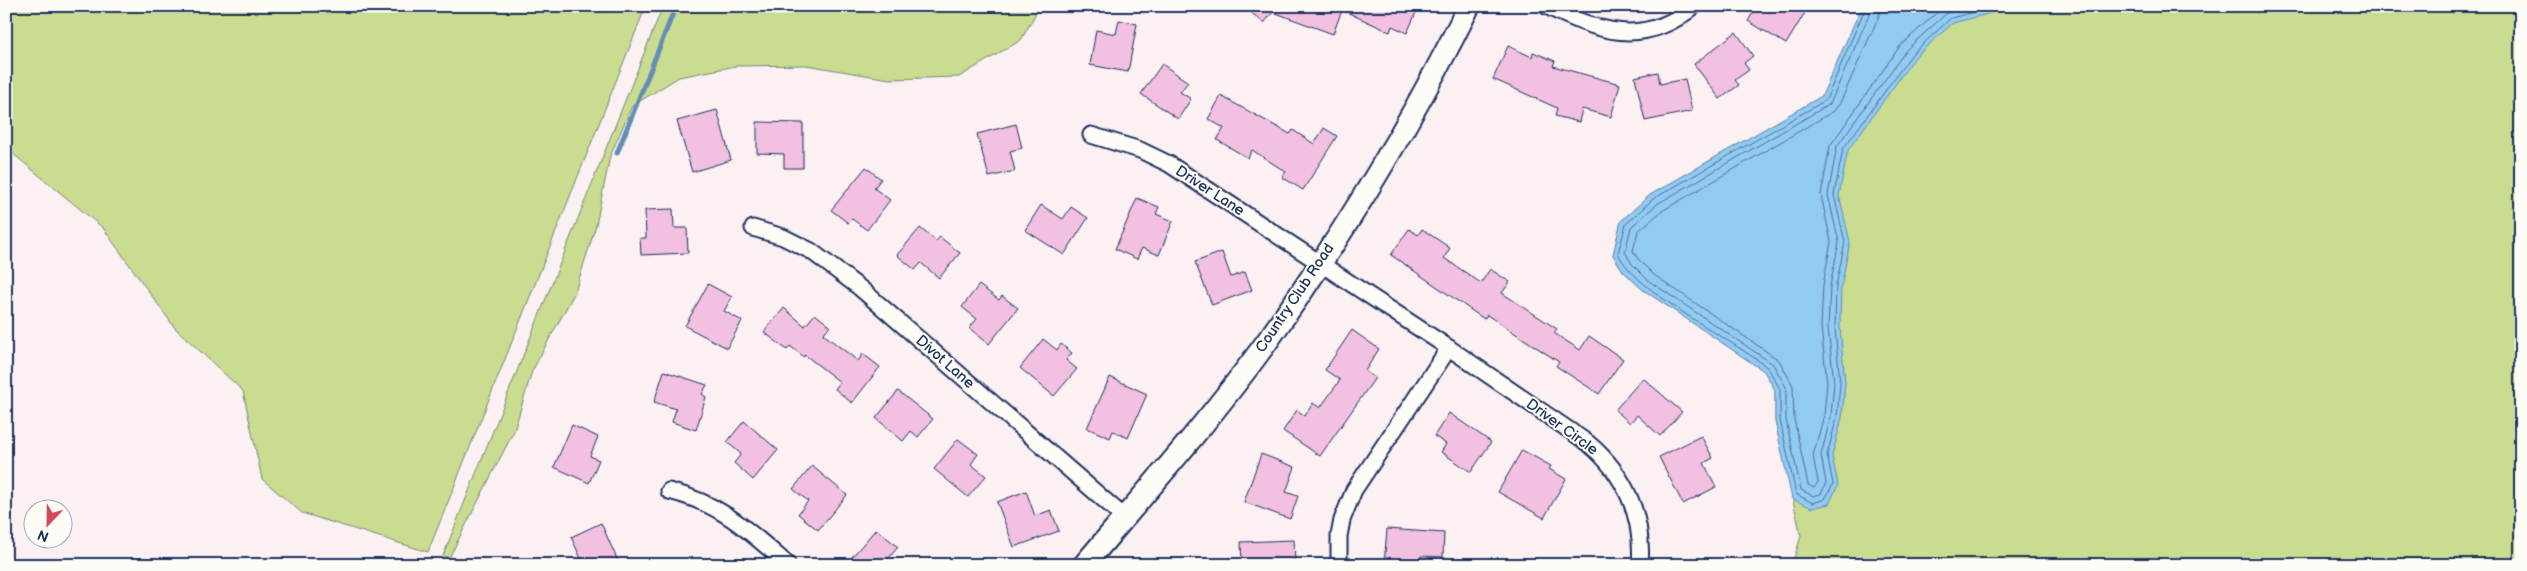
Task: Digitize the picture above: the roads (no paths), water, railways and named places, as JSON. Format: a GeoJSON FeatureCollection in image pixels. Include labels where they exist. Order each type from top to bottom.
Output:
{"type":"FeatureCollection","features":[{"type":"Feature","properties":{"kind":"street","name":"Country Club Road"},"geometry":{"type":"LineString","coordinates":[[1084,565],[1266,343],[1321,263],[1389,152],[1469,6]]}},
{"type":"Feature","properties":{"kind":"street"},"geometry":{"type":"LineString","coordinates":[[1546,6],[1595,28],[1625,32],[1658,27],[1685,14],[1694,6]]}},
{"type":"Feature","properties":{"kind":"street","name":"Driver Lane"},"geometry":{"type":"LineString","coordinates":[[1091,136],[1140,150],[1169,164],[1321,263]]}},
{"type":"Feature","properties":{"kind":"street","name":"Divot Lane"},"geometry":{"type":"LineString","coordinates":[[752,228],[782,237],[811,251],[860,288],[1124,517]]}},
{"type":"Feature","properties":{"kind":"street","name":"Driver Circle"},"geometry":{"type":"LineString","coordinates":[[1321,263],[1588,443],[1608,462],[1624,484],[1635,509],[1640,536],[1640,565]]}},
{"type":"Feature","properties":{"kind":"street"},"geometry":{"type":"LineString","coordinates":[[1339,565],[1339,536],[1351,498],[1448,348]]}},
{"type":"Feature","properties":{"kind":"street"},"geometry":{"type":"LineString","coordinates":[[669,491],[707,503],[733,518],[788,565]]}},
{"type":"Feature","properties":{"kind":"water"},"geometry":{"type":"Polygon","coordinates":[[[1862,6],[2018,6],[1953,23],[1915,57],[1848,150],[1839,195],[1850,242],[1841,287],[1840,328],[1845,382],[1842,418],[1832,456],[1838,485],[1829,504],[1812,508],[1792,499],[1775,421],[1775,390],[1764,371],[1642,289],[1623,271],[1613,255],[1621,221],[1650,195],[1822,96],[1862,6]]]}},
{"type":"Feature","properties":{"kind":"waterway"},"geometry":{"type":"LineString","coordinates":[[617,153],[676,6]]}}]}
